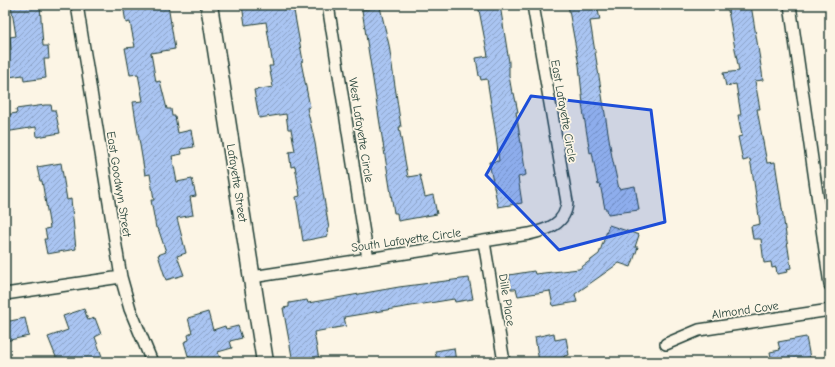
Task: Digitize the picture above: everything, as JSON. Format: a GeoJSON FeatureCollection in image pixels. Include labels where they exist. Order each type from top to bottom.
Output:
{"type":"FeatureCollection","features":[{"type":"Feature","properties":{"kind":"street","name":"East Goodwyn Street"},"geometry":{"type":"LineString","coordinates":[[77,5],[121,277],[130,309],[152,362]]}},
{"type":"Feature","properties":{"kind":"street","name":"Lafayette Street"},"geometry":{"type":"LineString","coordinates":[[209,5],[265,362]]}},
{"type":"Feature","properties":{"kind":"street","name":"West Lafayette Circle"},"geometry":{"type":"LineString","coordinates":[[328,5],[368,259]]}},
{"type":"Feature","properties":{"kind":"street","name":"East Lafayette Circle"},"geometry":{"type":"LineString","coordinates":[[533,5],[567,202],[565,212],[561,220]]}},
{"type":"Feature","properties":{"kind":"street"},"geometry":{"type":"LineString","coordinates":[[790,5],[830,286]]}},
{"type":"Feature","properties":{"kind":"street","name":"South Lafayette Circle"},"geometry":{"type":"LineString","coordinates":[[252,277],[484,242],[539,232],[548,229],[561,220]]}},
{"type":"Feature","properties":{"kind":"street","name":"Dille Place"},"geometry":{"type":"LineString","coordinates":[[484,242],[504,362]]}},
{"type":"Feature","properties":{"kind":"street"},"geometry":{"type":"LineString","coordinates":[[5,294],[121,277]]}},
{"type":"Feature","properties":{"kind":"street","name":"Almond Cove"},"geometry":{"type":"LineString","coordinates":[[666,344],[687,334],[705,329],[830,310]]}},
{"type":"Feature","properties":{"kind":"highlighted area"},"geometry":{"type":"Polygon","coordinates":[[[531,96],[651,110],[665,222],[559,250],[486,175],[531,96]]]}},
{"type":"Feature","properties":{"kind":"building"},"geometry":{"type":"Polygon","coordinates":[[[11,5],[40,5],[43,46],[48,46],[49,59],[44,59],[46,78],[24,81],[23,75],[9,77],[8,73],[5,73],[5,51],[11,50],[10,37],[16,36],[11,5]]]}},
{"type":"Feature","properties":{"kind":"building"},"geometry":{"type":"Polygon","coordinates":[[[123,5],[168,5],[175,49],[151,53],[156,82],[160,81],[167,109],[171,109],[172,116],[175,116],[178,133],[191,130],[194,147],[181,149],[182,154],[172,156],[177,182],[192,179],[196,196],[190,197],[193,215],[177,218],[186,253],[177,256],[184,275],[166,280],[158,255],[166,252],[158,228],[156,228],[151,200],[154,200],[150,174],[145,175],[133,102],[143,101],[138,74],[130,75],[125,48],[135,47],[130,22],[126,23],[123,5]]]}},
{"type":"Feature","properties":{"kind":"building"},"geometry":{"type":"Polygon","coordinates":[[[242,5],[293,5],[303,61],[301,62],[310,107],[307,108],[315,143],[329,229],[327,229],[328,236],[303,241],[296,197],[300,196],[295,166],[291,167],[289,152],[295,151],[291,129],[288,129],[286,114],[259,118],[254,90],[273,87],[269,66],[273,66],[266,22],[245,25],[242,5]]]}},
{"type":"Feature","properties":{"kind":"building"},"geometry":{"type":"Polygon","coordinates":[[[478,5],[500,5],[509,62],[509,76],[512,93],[514,93],[518,112],[516,112],[526,175],[518,177],[522,203],[498,207],[489,162],[499,161],[496,136],[487,79],[481,80],[476,58],[488,56],[478,5]]]}},
{"type":"Feature","properties":{"kind":"building"},"geometry":{"type":"Polygon","coordinates":[[[568,5],[597,5],[600,20],[590,21],[612,157],[619,189],[635,186],[639,210],[608,214],[607,209],[605,209],[600,184],[598,185],[592,152],[590,153],[582,104],[579,65],[568,5]]]}},
{"type":"Feature","properties":{"kind":"building"},"geometry":{"type":"Polygon","coordinates":[[[727,5],[751,5],[763,80],[755,81],[760,109],[757,109],[767,163],[775,162],[791,268],[787,269],[788,272],[777,274],[776,267],[772,268],[771,262],[764,263],[761,239],[753,239],[751,226],[760,224],[750,159],[743,161],[738,137],[742,136],[738,115],[741,115],[736,84],[726,86],[723,73],[739,71],[727,5]]]}},
{"type":"Feature","properties":{"kind":"building"},"geometry":{"type":"Polygon","coordinates":[[[380,7],[389,45],[401,127],[399,127],[408,177],[420,175],[425,197],[433,195],[437,214],[398,221],[397,213],[394,213],[362,10],[380,7]]]}},
{"type":"Feature","properties":{"kind":"building"},"geometry":{"type":"Polygon","coordinates":[[[51,105],[52,110],[55,110],[60,133],[37,137],[36,127],[5,132],[5,115],[17,113],[16,109],[51,105]]]}},
{"type":"Feature","properties":{"kind":"building"},"geometry":{"type":"Polygon","coordinates":[[[61,163],[67,200],[71,199],[76,249],[47,254],[44,239],[47,239],[45,229],[50,228],[42,181],[40,181],[37,167],[61,163]]]}},
{"type":"Feature","properties":{"kind":"building"},"geometry":{"type":"Polygon","coordinates":[[[609,225],[639,235],[635,247],[638,247],[631,267],[619,263],[575,294],[577,302],[553,306],[550,291],[518,296],[516,289],[511,289],[509,275],[534,271],[535,274],[579,269],[599,254],[609,225]]]}},
{"type":"Feature","properties":{"kind":"building"},"geometry":{"type":"Polygon","coordinates":[[[469,278],[473,299],[455,302],[454,299],[344,317],[346,326],[314,332],[319,360],[293,362],[283,308],[289,307],[289,303],[307,300],[308,303],[399,287],[469,278]]]}},
{"type":"Feature","properties":{"kind":"building"},"geometry":{"type":"Polygon","coordinates":[[[84,309],[88,320],[95,318],[101,334],[95,337],[104,362],[58,362],[48,337],[68,330],[63,316],[84,309]]]}},
{"type":"Feature","properties":{"kind":"building"},"geometry":{"type":"Polygon","coordinates":[[[208,312],[213,330],[225,326],[226,329],[238,326],[242,338],[230,341],[232,348],[218,352],[221,362],[196,362],[194,358],[189,359],[184,342],[189,340],[188,335],[192,333],[188,318],[208,312]]]}},
{"type":"Feature","properties":{"kind":"building"},"geometry":{"type":"Polygon","coordinates":[[[25,318],[29,336],[5,341],[5,322],[25,318]]]}},
{"type":"Feature","properties":{"kind":"building"},"geometry":{"type":"Polygon","coordinates":[[[554,333],[555,340],[566,338],[569,355],[564,356],[564,358],[539,362],[535,337],[554,333]]]}},
{"type":"Feature","properties":{"kind":"building"},"geometry":{"type":"Polygon","coordinates":[[[806,337],[810,358],[772,362],[770,352],[780,350],[778,342],[806,337]]]}},
{"type":"Feature","properties":{"kind":"building"},"geometry":{"type":"Polygon","coordinates":[[[454,348],[456,362],[437,362],[435,351],[454,348]]]}}]}
